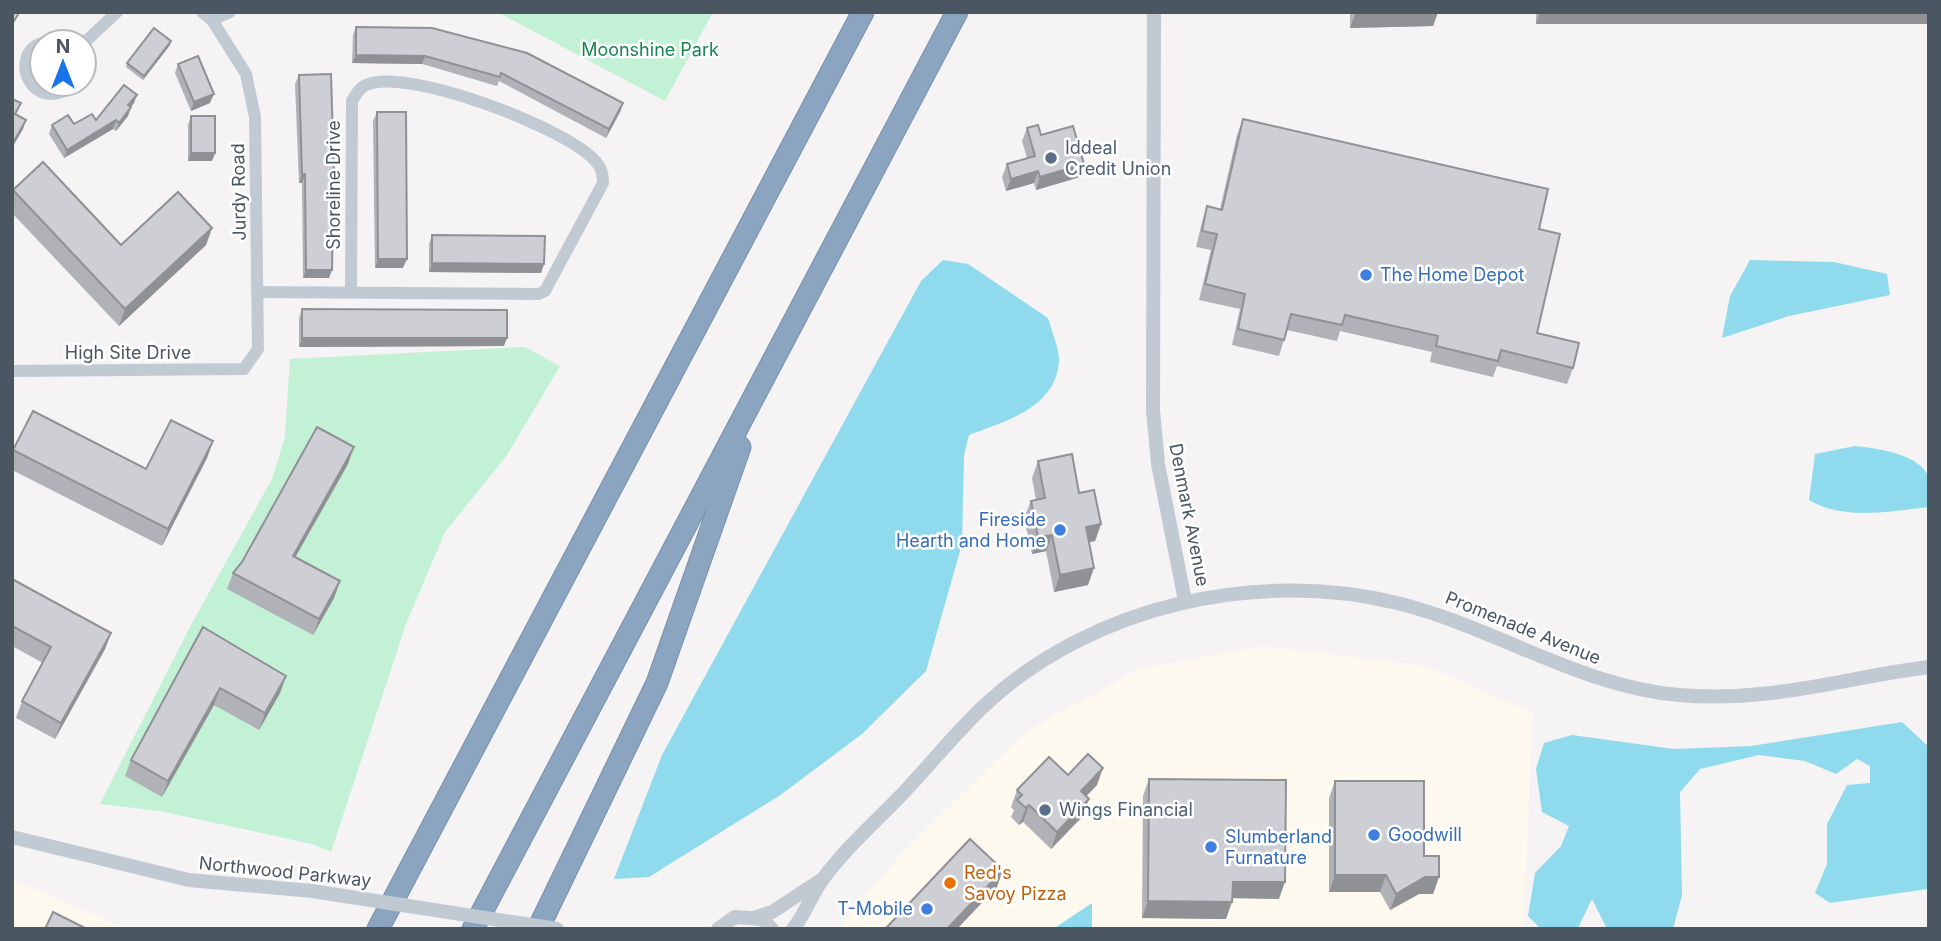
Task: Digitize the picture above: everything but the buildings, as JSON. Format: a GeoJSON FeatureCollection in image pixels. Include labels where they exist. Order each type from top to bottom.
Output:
{"type":"FeatureCollection","features":[{"type":"Feature","properties":{"kind":"highway"},"geometry":{"type":"LineString","coordinates":[[378,929],[863,12]]}},
{"type":"Feature","properties":{"kind":"highway"},"geometry":{"type":"LineString","coordinates":[[473,929],[957,12]]}},
{"type":"Feature","properties":{"kind":"highway"},"geometry":{"type":"LineString","coordinates":[[538,929],[657,683],[763,381]]}},
{"type":"Feature","properties":{"kind":"highway"},"geometry":{"type":"LineString","coordinates":[[487,929],[559,767]]}},
{"type":"Feature","properties":{"kind":"street"},"geometry":{"type":"LineString","coordinates":[[98,30],[117,12]]}},
{"type":"Feature","properties":{"kind":"street","name":"Jurdy Road"},"geometry":{"type":"LineString","coordinates":[[230,12],[207,16],[246,74],[255,117],[258,349],[244,369]]}},
{"type":"Feature","properties":{"kind":"street","name":"Denmark Avenue"},"geometry":{"type":"LineString","coordinates":[[718,929],[735,917],[754,918],[772,912],[822,880],[986,704],[1034,667],[1075,643],[1122,621],[1185,601],[1158,464],[1153,420],[1154,12]]}},
{"type":"Feature","properties":{"kind":"street"},"geometry":{"type":"LineString","coordinates":[[28,54],[25,62],[28,80]]}},
{"type":"Feature","properties":{"kind":"street","name":"Shoreline Drive"},"geometry":{"type":"LineString","coordinates":[[257,292],[539,294],[545,291],[603,183],[598,164],[552,134],[495,106],[438,90],[385,82],[368,84],[359,90],[352,101],[351,292]]}},
{"type":"Feature","properties":{"kind":"street","name":"High Site Drive"},"geometry":{"type":"LineString","coordinates":[[12,371],[244,369]]}},
{"type":"Feature","properties":{"kind":"street","name":"Promenade Avenue"},"geometry":{"type":"LineString","coordinates":[[1185,601],[1255,592],[1300,591],[1348,594],[1384,600],[1434,614],[1581,674],[1637,689],[1677,695],[1748,697],[1779,694],[1929,667]]}},
{"type":"Feature","properties":{"kind":"street","name":"Northwood Parkway"},"geometry":{"type":"LineString","coordinates":[[12,837],[188,880],[312,891],[557,929]]}},
{"type":"Feature","properties":{"kind":"street","name":"Denmark Avenue"},"geometry":{"type":"LineString","coordinates":[[793,929],[804,916],[822,880]]}},
{"type":"Feature","properties":{"kind":"street"},"geometry":{"type":"LineString","coordinates":[[754,918],[762,919],[772,929]]}},
{"type":"Feature","properties":{"kind":"shaded area"},"geometry":{"type":"Polygon","coordinates":[[[1264,646],[1427,666],[1533,713],[1523,929],[838,929],[901,854],[1024,733],[1139,669],[1264,646]]]}},
{"type":"Feature","properties":{"kind":"shaded area"},"geometry":{"type":"Polygon","coordinates":[[[12,879],[126,929],[12,929],[12,879]]]}},
{"type":"Feature","properties":{"kind":"green space","name":"Moonshine Park"},"geometry":{"type":"Polygon","coordinates":[[[713,12],[665,101],[499,13],[354,13],[713,12]]]}},
{"type":"Feature","properties":{"kind":"green space"},"geometry":{"type":"Polygon","coordinates":[[[525,347],[560,366],[507,455],[445,532],[406,624],[331,852],[312,844],[160,811],[100,804],[190,627],[272,479],[285,437],[290,359],[525,347]]]}},
{"type":"Feature","properties":{"kind":"water"},"geometry":{"type":"Polygon","coordinates":[[[943,260],[968,264],[1048,318],[1059,360],[1056,376],[1039,401],[1013,418],[969,435],[964,455],[962,544],[926,671],[862,734],[779,796],[649,877],[614,879],[662,755],[921,281],[943,260]]]}},
{"type":"Feature","properties":{"kind":"water"},"geometry":{"type":"Polygon","coordinates":[[[1750,260],[1834,262],[1887,274],[1890,295],[1789,316],[1722,338],[1730,296],[1750,260]]]}},
{"type":"Feature","properties":{"kind":"water"},"geometry":{"type":"Polygon","coordinates":[[[1855,446],[1897,454],[1917,463],[1929,478],[1929,507],[1868,513],[1837,511],[1809,500],[1815,454],[1855,446]]]}},
{"type":"Feature","properties":{"kind":"water"},"geometry":{"type":"Polygon","coordinates":[[[1902,722],[1928,746],[1928,889],[1830,903],[1815,893],[1827,864],[1827,824],[1847,785],[1870,783],[1870,766],[1857,759],[1836,774],[1805,761],[1759,755],[1700,769],[1680,792],[1682,895],[1673,929],[1607,929],[1592,899],[1578,928],[1541,929],[1528,916],[1535,873],[1561,846],[1569,826],[1542,812],[1536,769],[1544,743],[1572,735],[1674,749],[1751,746],[1902,722]]]}},
{"type":"Feature","properties":{"kind":"water"},"geometry":{"type":"Polygon","coordinates":[[[1092,903],[1092,929],[1053,929],[1092,903]]]}},
{"type":"Feature","properties":{"kind":"place","name":"Iddeal Credit Union"},"geometry":{"type":"Point","coordinates":[1051,158]}},
{"type":"Feature","properties":{"kind":"place","name":"The Home Depot"},"geometry":{"type":"Point","coordinates":[1366,275]}},
{"type":"Feature","properties":{"kind":"place","name":"Fireside Hearth and Home"},"geometry":{"type":"Point","coordinates":[1060,530]}},
{"type":"Feature","properties":{"kind":"place","name":"Wings Financial"},"geometry":{"type":"Point","coordinates":[1045,810]}},
{"type":"Feature","properties":{"kind":"place","name":"Goodwill"},"geometry":{"type":"Point","coordinates":[1374,835]}},
{"type":"Feature","properties":{"kind":"place","name":"Slumberland Furnature"},"geometry":{"type":"Point","coordinates":[1211,847]}},
{"type":"Feature","properties":{"kind":"place","name":"Red's Savoy Pizza"},"geometry":{"type":"Point","coordinates":[950,883]}},
{"type":"Feature","properties":{"kind":"place","name":"T-Mobile"},"geometry":{"type":"Point","coordinates":[927,909]}}]}
